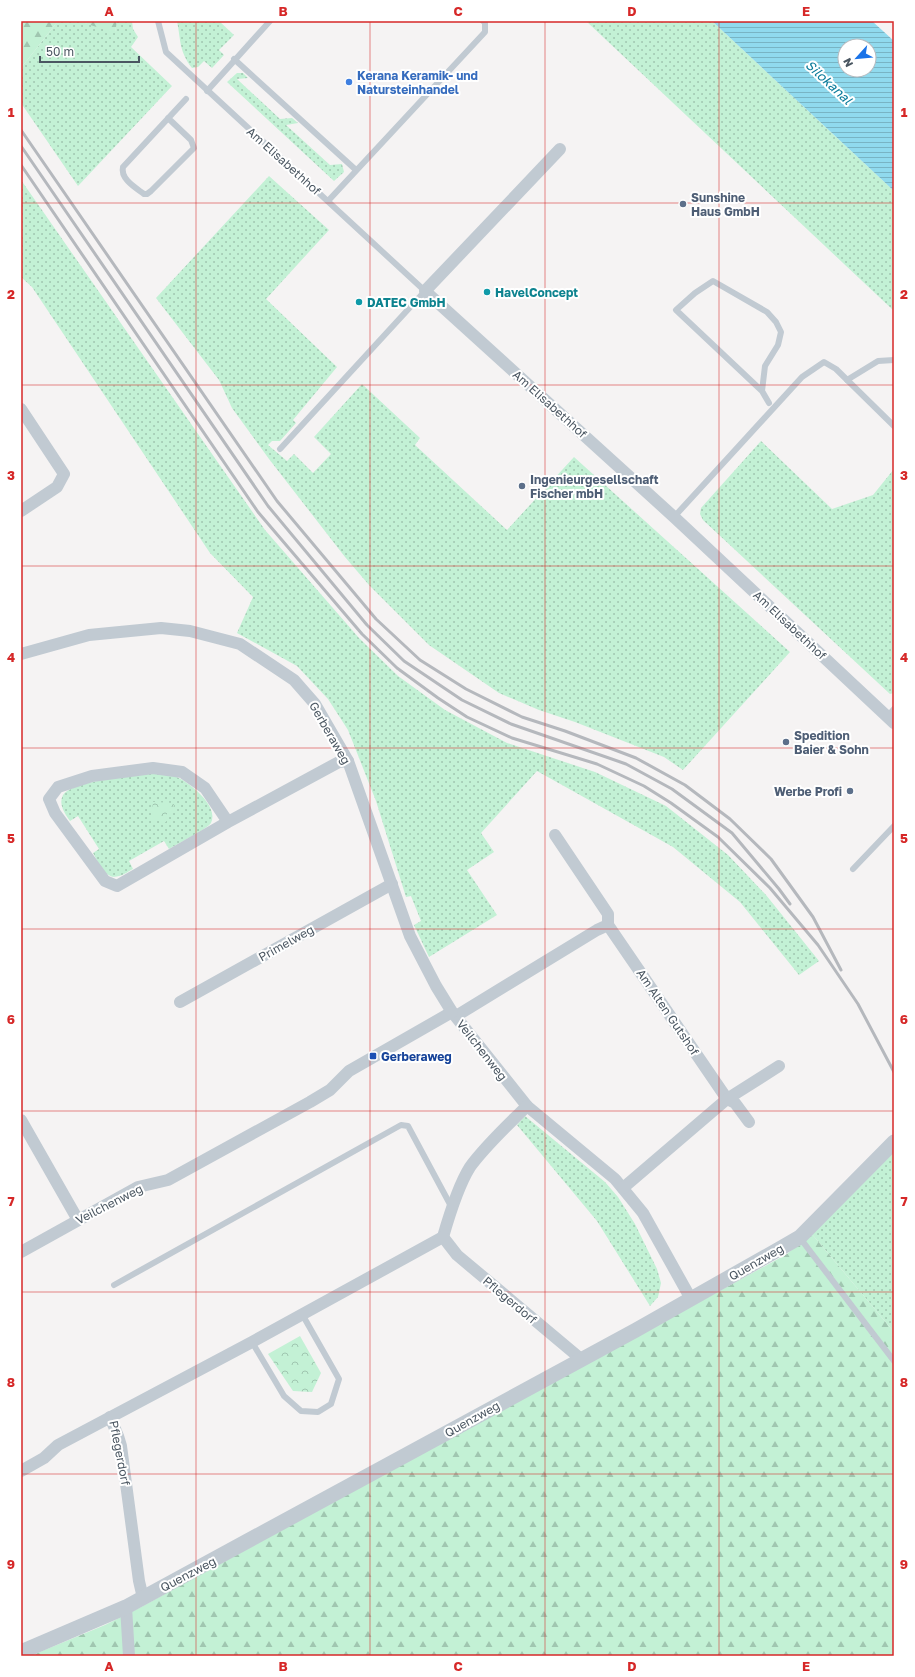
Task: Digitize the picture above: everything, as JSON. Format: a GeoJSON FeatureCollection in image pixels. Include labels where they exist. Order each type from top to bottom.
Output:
{"type":"FeatureCollection","features":[{"type":"Feature","properties":{"kind":"street"},"geometry":{"type":"LineString","coordinates":[[425,291],[560,149]]}},
{"type":"Feature","properties":{"kind":"street","name":"Am Elisabethhof"},"geometry":{"type":"LineString","coordinates":[[425,291],[892,716]]}},
{"type":"Feature","properties":{"kind":"street"},"geometry":{"type":"LineString","coordinates":[[21,409],[64,474],[57,487],[21,511]]}},
{"type":"Feature","properties":{"kind":"street","name":"Gerberaweg"},"geometry":{"type":"LineString","coordinates":[[21,654],[89,635],[161,628],[190,631],[240,644],[294,680],[315,704],[348,761],[410,936],[436,986],[454,1014]]}},
{"type":"Feature","properties":{"kind":"street"},"geometry":{"type":"LineString","coordinates":[[228,822],[205,788],[182,772],[153,768],[92,776],[58,787],[49,799],[55,813],[105,881],[117,886],[228,822],[340,762],[348,761]]}},
{"type":"Feature","properties":{"kind":"street","name":"Am Alten Gutshof"},"geometry":{"type":"LineString","coordinates":[[555,835],[608,914],[608,926],[727,1099],[736,1103],[749,1122]]}},
{"type":"Feature","properties":{"kind":"street","name":"Primelweg"},"geometry":{"type":"LineString","coordinates":[[180,1002],[392,884]]}},
{"type":"Feature","properties":{"kind":"street"},"geometry":{"type":"LineString","coordinates":[[454,1014],[597,930],[608,926]]}},
{"type":"Feature","properties":{"kind":"street","name":"Veilchenweg"},"geometry":{"type":"LineString","coordinates":[[21,1252],[138,1188],[168,1180],[310,1102],[330,1090],[348,1071],[454,1014],[527,1106],[615,1179],[623,1188],[643,1214],[691,1299]]}},
{"type":"Feature","properties":{"kind":"street"},"geometry":{"type":"LineString","coordinates":[[623,1188],[630,1180],[727,1099],[779,1066]]}},
{"type":"Feature","properties":{"kind":"street"},"geometry":{"type":"LineString","coordinates":[[443,1237],[452,1208],[470,1168],[495,1139],[527,1106]]}},
{"type":"Feature","properties":{"kind":"street"},"geometry":{"type":"LineString","coordinates":[[21,1120],[78,1220]]}},
{"type":"Feature","properties":{"kind":"street","name":"Quenzweg"},"geometry":{"type":"LineString","coordinates":[[21,1652],[126,1607],[143,1598],[691,1299],[800,1237],[894,1142]]}},
{"type":"Feature","properties":{"kind":"street","name":"Pflegerdorf"},"geometry":{"type":"LineString","coordinates":[[143,1598],[139,1581],[121,1446],[110,1417],[252,1342],[443,1237],[457,1255],[581,1359]]}},
{"type":"Feature","properties":{"kind":"street"},"geometry":{"type":"LineString","coordinates":[[21,1471],[44,1458],[58,1445],[110,1417]]}},
{"type":"Feature","properties":{"kind":"street"},"geometry":{"type":"LineString","coordinates":[[126,1607],[129,1656]]}},
{"type":"Feature","properties":{"kind":"lane","name":"Am Elisabethhof"},"geometry":{"type":"LineString","coordinates":[[158,21],[166,52],[206,91],[425,291]]}},
{"type":"Feature","properties":{"kind":"lane"},"geometry":{"type":"LineString","coordinates":[[206,91],[270,21]]}},
{"type":"Feature","properties":{"kind":"lane"},"geometry":{"type":"LineString","coordinates":[[328,201],[485,32],[483,21]]}},
{"type":"Feature","properties":{"kind":"lane"},"geometry":{"type":"LineString","coordinates":[[234,59],[356,170]]}},
{"type":"Feature","properties":{"kind":"lane"},"geometry":{"type":"LineString","coordinates":[[168,118],[191,140],[194,148],[151,191],[144,194],[125,178],[122,170],[123,167],[168,118],[186,99]]}},
{"type":"Feature","properties":{"kind":"lane"},"geometry":{"type":"LineString","coordinates":[[762,391],[765,366],[778,345],[781,332],[776,322],[767,312],[712,281],[695,293],[676,310],[762,391],[769,403]]}},
{"type":"Feature","properties":{"kind":"lane"},"geometry":{"type":"LineString","coordinates":[[280,449],[425,291]]}},
{"type":"Feature","properties":{"kind":"lane"},"geometry":{"type":"LineString","coordinates":[[847,380],[878,361],[894,360]]}},
{"type":"Feature","properties":{"kind":"lane"},"geometry":{"type":"LineString","coordinates":[[674,517],[802,377],[824,362],[836,369],[894,426]]}},
{"type":"Feature","properties":{"kind":"lane"},"geometry":{"type":"LineString","coordinates":[[854,869],[894,826]]}},
{"type":"Feature","properties":{"kind":"lane"},"geometry":{"type":"LineString","coordinates":[[114,1285],[401,1125],[408,1126],[452,1208]]}},
{"type":"Feature","properties":{"kind":"lane"},"geometry":{"type":"LineString","coordinates":[[800,1237],[894,1360]]}},
{"type":"Feature","properties":{"kind":"lane"},"geometry":{"type":"LineString","coordinates":[[252,1342],[284,1396],[301,1411],[318,1412],[326,1408],[331,1404],[339,1379],[302,1314]]}},
{"type":"Feature","properties":{"kind":"green space"},"geometry":{"type":"Polygon","coordinates":[[[21,21],[58,21],[21,68],[21,21]]]}},
{"type":"Feature","properties":{"kind":"green space"},"geometry":{"type":"Polygon","coordinates":[[[58,21],[78,21],[115,32],[117,21],[132,21],[133,29],[138,37],[131,47],[172,86],[78,186],[21,103],[21,68],[58,21]]]}},
{"type":"Feature","properties":{"kind":"green space"},"geometry":{"type":"Polygon","coordinates":[[[78,21],[117,21],[115,33],[78,21]]]}},
{"type":"Feature","properties":{"kind":"green space"},"geometry":{"type":"Polygon","coordinates":[[[177,21],[219,21],[234,35],[219,50],[224,55],[212,68],[204,61],[198,67],[192,68],[183,51],[177,21]]]}},
{"type":"Feature","properties":{"kind":"green space"},"geometry":{"type":"Polygon","coordinates":[[[586,21],[712,21],[894,191],[894,311],[586,21]]]}},
{"type":"Feature","properties":{"kind":"green space"},"geometry":{"type":"Polygon","coordinates":[[[237,73],[243,73],[248,78],[237,79],[280,119],[292,118],[298,123],[286,125],[330,165],[342,164],[344,172],[334,181],[227,82],[237,73]]]}},
{"type":"Feature","properties":{"kind":"green space"},"geometry":{"type":"Polygon","coordinates":[[[269,176],[329,230],[266,299],[337,367],[293,420],[296,423],[280,441],[272,441],[268,445],[287,461],[294,454],[313,473],[331,454],[314,437],[362,384],[420,438],[415,445],[507,530],[574,457],[790,652],[683,770],[664,757],[575,722],[539,710],[499,693],[429,645],[369,585],[345,557],[269,459],[232,408],[219,380],[156,298],[269,176]]]}},
{"type":"Feature","properties":{"kind":"green space"},"geometry":{"type":"Polygon","coordinates":[[[21,180],[265,530],[359,638],[398,676],[445,710],[507,743],[595,772],[666,806],[728,855],[766,895],[819,961],[799,975],[740,902],[673,847],[537,771],[481,833],[494,852],[467,870],[497,915],[429,957],[414,925],[421,921],[411,896],[406,897],[376,801],[348,730],[328,699],[297,666],[237,633],[253,597],[210,553],[32,287],[21,277],[21,180]]]}},
{"type":"Feature","properties":{"kind":"green space"},"geometry":{"type":"Polygon","coordinates":[[[761,441],[832,509],[873,495],[894,469],[894,693],[890,694],[703,520],[700,514],[701,508],[761,441]]]}},
{"type":"Feature","properties":{"kind":"green space"},"geometry":{"type":"Polygon","coordinates":[[[146,773],[174,776],[180,778],[194,788],[207,802],[211,809],[213,816],[211,823],[198,833],[169,849],[164,841],[129,861],[133,869],[125,874],[114,877],[110,876],[103,870],[95,857],[93,853],[99,849],[78,816],[70,821],[66,815],[61,802],[63,795],[68,790],[88,783],[146,773]]]}},
{"type":"Feature","properties":{"kind":"green space"},"geometry":{"type":"Polygon","coordinates":[[[153,802],[174,803],[173,812],[167,811],[166,822],[151,820],[153,802]]]}},
{"type":"Feature","properties":{"kind":"green space"},"geometry":{"type":"Polygon","coordinates":[[[525,1116],[605,1182],[618,1197],[635,1224],[657,1269],[661,1283],[658,1297],[650,1306],[597,1221],[517,1125],[525,1116]]]}},
{"type":"Feature","properties":{"kind":"green space"},"geometry":{"type":"Polygon","coordinates":[[[894,1152],[894,1332],[811,1233],[894,1152]]]}},
{"type":"Feature","properties":{"kind":"green space"},"geometry":{"type":"Polygon","coordinates":[[[811,1233],[894,1332],[894,1656],[30,1656],[105,1625],[143,1606],[787,1254],[811,1233]]]}},
{"type":"Feature","properties":{"kind":"green space"},"geometry":{"type":"Polygon","coordinates":[[[300,1336],[321,1373],[312,1392],[293,1391],[268,1354],[300,1336]]]}},
{"type":"Feature","properties":{"kind":"water","name":"Silokanal"},"geometry":{"type":"Polygon","coordinates":[[[712,21],[872,21],[894,41],[894,191],[712,21]]]}},
{"type":"Feature","properties":{"kind":"railway"},"geometry":{"type":"LineString","coordinates":[[21,130],[277,501],[376,619],[420,660],[466,689],[522,717],[565,731],[636,758],[685,785],[730,819],[771,859],[813,917],[841,970]]}},
{"type":"Feature","properties":{"kind":"railway"},"geometry":{"type":"LineString","coordinates":[[21,146],[268,506],[367,625],[404,661],[462,700],[511,724],[626,764],[672,789],[732,833],[790,904]]}},
{"type":"Feature","properties":{"kind":"railway"},"geometry":{"type":"LineString","coordinates":[[21,165],[258,512],[362,634],[397,668],[467,717],[512,738],[597,764],[644,786],[671,803],[718,837],[770,888],[818,945],[858,1004],[894,1072]]}},
{"type":"Feature","properties":{"kind":"place","name":"Kerana Keramik- und Natursteinhandel"},"geometry":{"type":"Point","coordinates":[349,82]}},
{"type":"Feature","properties":{"kind":"place","name":"Sunshine Haus GmbH"},"geometry":{"type":"Point","coordinates":[683,204]}},
{"type":"Feature","properties":{"kind":"place","name":"HavelConcept"},"geometry":{"type":"Point","coordinates":[487,292]}},
{"type":"Feature","properties":{"kind":"place","name":"DATEC GmbH"},"geometry":{"type":"Point","coordinates":[359,302]}},
{"type":"Feature","properties":{"kind":"place","name":"Ingenieurgesellschaft Fischer mbH"},"geometry":{"type":"Point","coordinates":[522,486]}},
{"type":"Feature","properties":{"kind":"place","name":"Spedition Baier & Sohn"},"geometry":{"type":"Point","coordinates":[786,742]}},
{"type":"Feature","properties":{"kind":"place","name":"Werbe Profi"},"geometry":{"type":"Point","coordinates":[850,791]}},
{"type":"Feature","properties":{"kind":"place","name":"Gerberaweg"},"geometry":{"type":"Point","coordinates":[373,1056]}}]}
